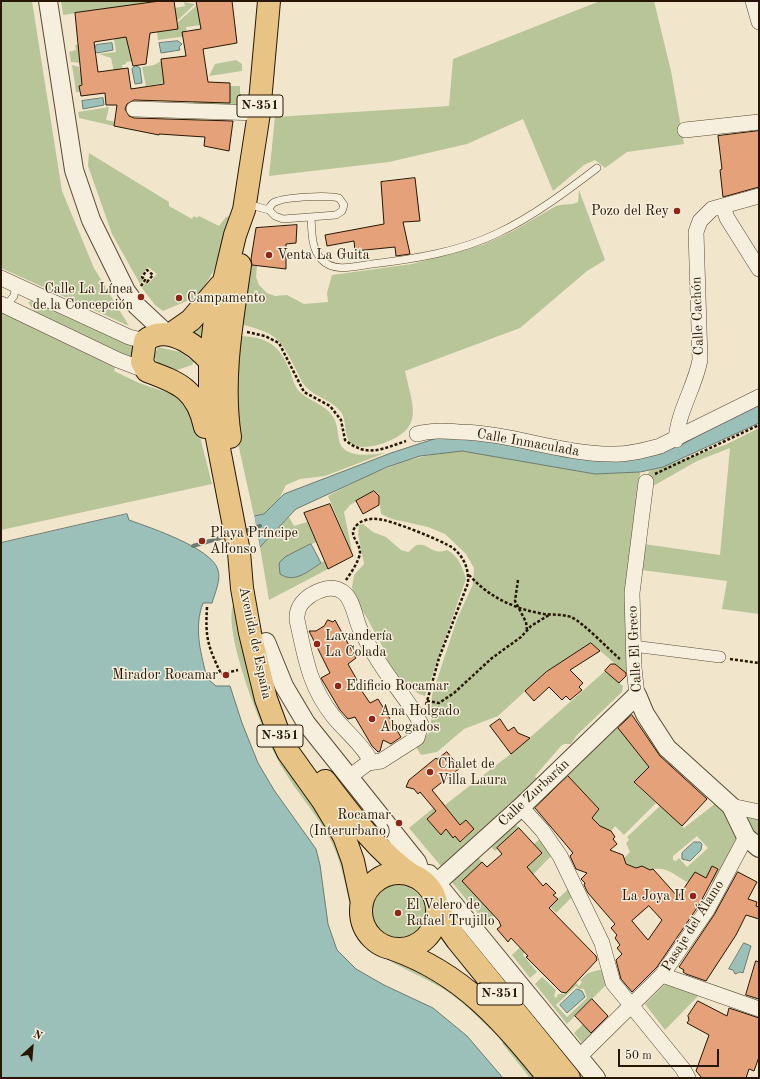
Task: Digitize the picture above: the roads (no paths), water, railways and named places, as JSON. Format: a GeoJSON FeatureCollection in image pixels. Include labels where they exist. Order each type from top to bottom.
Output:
{"type":"FeatureCollection","features":[{"type":"Feature","properties":{"kind":"highway","name":"N-351"},"geometry":{"type":"LineString","coordinates":[[225,473],[210,402],[210,363],[215,319],[222,284],[244,207],[259,113],[269,1]]}},
{"type":"Feature","properties":{"kind":"highway","name":"N-351"},"geometry":{"type":"LineString","coordinates":[[225,473],[229,427],[226,390],[231,328],[244,236],[244,207]]}},
{"type":"Feature","properties":{"kind":"highway"},"geometry":{"type":"LineString","coordinates":[[222,284],[191,320],[169,335],[146,340],[142,362],[147,371],[172,380],[188,390],[198,403],[225,473],[241,551]]}},
{"type":"Feature","properties":{"kind":"highway"},"geometry":{"type":"LineString","coordinates":[[172,380],[191,376],[217,357],[225,334],[231,328]]}},
{"type":"Feature","properties":{"kind":"highway"},"geometry":{"type":"LineString","coordinates":[[169,335],[194,346],[216,369],[219,377],[219,407],[229,427]]}},
{"type":"Feature","properties":{"kind":"highway","name":"Avenida de España"},"geometry":{"type":"LineString","coordinates":[[241,551],[242,588],[257,667],[277,729],[292,759],[330,813],[344,836],[353,861],[362,903]]}},
{"type":"Feature","properties":{"kind":"highway","name":"Avenida de España"},"geometry":{"type":"LineString","coordinates":[[241,551],[276,685],[289,723],[314,767],[368,833],[396,863],[430,885],[445,923],[457,940],[569,1078]]}},
{"type":"Feature","properties":{"kind":"highway"},"geometry":{"type":"LineString","coordinates":[[362,903],[370,886],[381,878],[400,873],[430,885],[437,917],[433,929],[427,938],[417,945],[406,949],[394,949],[383,946]]}},
{"type":"Feature","properties":{"kind":"highway","name":"N-351"},"geometry":{"type":"LineString","coordinates":[[362,903],[361,916],[365,928],[372,938],[383,946],[423,961],[452,978],[473,994],[507,1027],[549,1078]]}},
{"type":"Feature","properties":{"kind":"street"},"geometry":{"type":"LineString","coordinates":[[3,279],[128,337],[146,340],[137,306],[111,263],[90,220],[74,170],[48,1]]}},
{"type":"Feature","properties":{"kind":"street"},"geometry":{"type":"LineString","coordinates":[[753,1],[759,22]]}},
{"type":"Feature","properties":{"kind":"street"},"geometry":{"type":"LineString","coordinates":[[134,109],[259,113]]}},
{"type":"Feature","properties":{"kind":"street"},"geometry":{"type":"LineString","coordinates":[[685,130],[759,122]]}},
{"type":"Feature","properties":{"kind":"street"},"geometry":{"type":"LineString","coordinates":[[759,196],[723,206],[727,218],[759,270]]}},
{"type":"Feature","properties":{"kind":"street","name":"Calle Cachón"},"geometry":{"type":"LineString","coordinates":[[676,440],[680,418],[695,380],[700,360],[696,232],[705,214],[712,209],[723,206]]}},
{"type":"Feature","properties":{"kind":"street"},"geometry":{"type":"LineString","coordinates":[[1,303],[118,360],[147,371]]}},
{"type":"Feature","properties":{"kind":"street"},"geometry":{"type":"LineString","coordinates":[[137,306],[169,335]]}},
{"type":"Feature","properties":{"kind":"street","name":"Calle Inmaculada"},"geometry":{"type":"LineString","coordinates":[[417,434],[431,431],[481,432],[586,453],[614,454],[642,451],[676,440],[759,397]]}},
{"type":"Feature","properties":{"kind":"street","name":"Calle El Greco"},"geometry":{"type":"LineString","coordinates":[[646,482],[632,593],[634,668],[637,695],[645,714],[667,748],[731,806],[746,837],[759,848]]}},
{"type":"Feature","properties":{"kind":"street"},"geometry":{"type":"LineString","coordinates":[[349,777],[368,764],[380,761],[417,738],[421,724],[406,698],[385,671],[360,630],[349,599],[344,593],[338,590],[326,589],[310,596],[299,606],[296,613],[309,675],[317,694],[333,717],[367,754],[369,758],[368,764]]}},
{"type":"Feature","properties":{"kind":"street","name":"Avenida de España"},"geometry":{"type":"LineString","coordinates":[[266,642],[284,686],[306,723],[349,777],[430,885],[596,1078]]}},
{"type":"Feature","properties":{"kind":"street"},"geometry":{"type":"LineString","coordinates":[[633,646],[720,657]]}},
{"type":"Feature","properties":{"kind":"street","name":"Calle Zurbarán"},"geometry":{"type":"LineString","coordinates":[[430,885],[520,807],[637,695]]}},
{"type":"Feature","properties":{"kind":"street"},"geometry":{"type":"LineString","coordinates":[[731,806],[759,812]]}},
{"type":"Feature","properties":{"kind":"street"},"geometry":{"type":"LineString","coordinates":[[520,807],[542,830],[560,856],[602,943],[613,983],[683,1069],[688,1078]]}},
{"type":"Feature","properties":{"kind":"street","name":"Pasaje del Álamo"},"geometry":{"type":"LineString","coordinates":[[578,1057],[632,1006],[662,975],[707,910],[746,837]]}},
{"type":"Feature","properties":{"kind":"street"},"geometry":{"type":"LineString","coordinates":[[662,975],[759,1009]]}},
{"type":"Feature","properties":{"kind":"lane"},"geometry":{"type":"LineString","coordinates":[[311,217],[314,246],[323,262],[344,268],[410,260],[480,241],[499,233],[560,195],[597,168]]}},
{"type":"Feature","properties":{"kind":"lane"},"geometry":{"type":"LineString","coordinates":[[244,207],[269,210],[275,216],[283,219],[340,213],[344,208],[343,202],[339,198],[329,196],[281,200],[273,203],[269,210]]}},
{"type":"Feature","properties":{"kind":"lane"},"geometry":{"type":"LineString","coordinates":[[1,303],[9,302],[15,294],[14,288],[3,279]]}},
{"type":"Feature","properties":{"kind":"water"},"geometry":{"type":"Polygon","coordinates":[[[178,41],[182,44],[179,47],[180,50],[161,53],[159,43],[178,41]]]}},
{"type":"Feature","properties":{"kind":"water"},"geometry":{"type":"Polygon","coordinates":[[[112,43],[113,50],[97,53],[94,50],[96,45],[112,43]]]}},
{"type":"Feature","properties":{"kind":"water"},"geometry":{"type":"Polygon","coordinates":[[[136,66],[140,68],[142,83],[135,84],[132,69],[136,66]]]}},
{"type":"Feature","properties":{"kind":"water"},"geometry":{"type":"Polygon","coordinates":[[[103,98],[104,105],[83,109],[82,101],[103,98]]]}},
{"type":"Feature","properties":{"kind":"water"},"geometry":{"type":"Polygon","coordinates":[[[759,403],[759,423],[663,467],[640,472],[595,474],[462,451],[420,456],[387,467],[296,509],[260,547],[254,516],[264,514],[284,494],[391,453],[443,436],[659,452],[679,446],[759,403]]]}},
{"type":"Feature","properties":{"kind":"water"},"geometry":{"type":"Polygon","coordinates":[[[127,514],[129,520],[180,540],[205,554],[218,570],[218,582],[212,603],[203,603],[200,612],[198,630],[206,674],[209,680],[216,686],[230,686],[242,723],[258,763],[274,790],[316,849],[320,865],[328,924],[337,950],[356,969],[384,985],[433,1008],[467,1036],[503,1078],[1,1078],[1,543],[127,514]]]}},
{"type":"Feature","properties":{"kind":"water"},"geometry":{"type":"Polygon","coordinates":[[[311,544],[321,563],[306,573],[296,577],[291,578],[280,574],[279,563],[285,557],[311,544]]]}},
{"type":"Feature","properties":{"kind":"water"},"geometry":{"type":"Polygon","coordinates":[[[694,842],[700,842],[702,844],[701,850],[690,861],[682,859],[682,853],[694,842]]]}},
{"type":"Feature","properties":{"kind":"water"},"geometry":{"type":"Polygon","coordinates":[[[744,943],[751,946],[743,973],[740,972],[735,974],[733,970],[729,969],[744,943]]]}},
{"type":"Feature","properties":{"kind":"water"},"geometry":{"type":"Polygon","coordinates":[[[577,989],[582,991],[585,997],[567,1013],[560,1005],[577,989]]]}},
{"type":"Feature","properties":{"kind":"waterway"},"geometry":{"type":"LineString","coordinates":[[242,532],[260,526]]}},
{"type":"Feature","properties":{"kind":"waterway"},"geometry":{"type":"LineString","coordinates":[[193,546],[230,535]]}},
{"type":"Feature","properties":{"kind":"place","name":"Pozo del Rey"},"geometry":{"type":"Point","coordinates":[677,211]}},
{"type":"Feature","properties":{"kind":"place","name":"Venta La Guita"},"geometry":{"type":"Point","coordinates":[269,255]}},
{"type":"Feature","properties":{"kind":"place","name":"Calle La Línea de la Concepción"},"geometry":{"type":"Point","coordinates":[141,297]}},
{"type":"Feature","properties":{"kind":"place","name":"Campamento"},"geometry":{"type":"Point","coordinates":[179,298]}},
{"type":"Feature","properties":{"kind":"place","name":"Playa Príncipe Alfonso"},"geometry":{"type":"Point","coordinates":[202,541]}},
{"type":"Feature","properties":{"kind":"place","name":"Lavandería La Colada"},"geometry":{"type":"Point","coordinates":[317,644]}},
{"type":"Feature","properties":{"kind":"place","name":"Mirador Rocamar"},"geometry":{"type":"Point","coordinates":[226,675]}},
{"type":"Feature","properties":{"kind":"place","name":"Edificio Rocamar"},"geometry":{"type":"Point","coordinates":[338,686]}},
{"type":"Feature","properties":{"kind":"place","name":"Ana Holgado Abogados"},"geometry":{"type":"Point","coordinates":[372,719]}},
{"type":"Feature","properties":{"kind":"place","name":"Chalet de Villa Laura"},"geometry":{"type":"Point","coordinates":[430,772]}},
{"type":"Feature","properties":{"kind":"place","name":"Rocamar (Interurbano)"},"geometry":{"type":"Point","coordinates":[399,823]}},
{"type":"Feature","properties":{"kind":"place","name":"La Joya II"},"geometry":{"type":"Point","coordinates":[693,896]}},
{"type":"Feature","properties":{"kind":"place","name":"El Velero de Rafael Trujillo"},"geometry":{"type":"Point","coordinates":[398,913]}}]}
